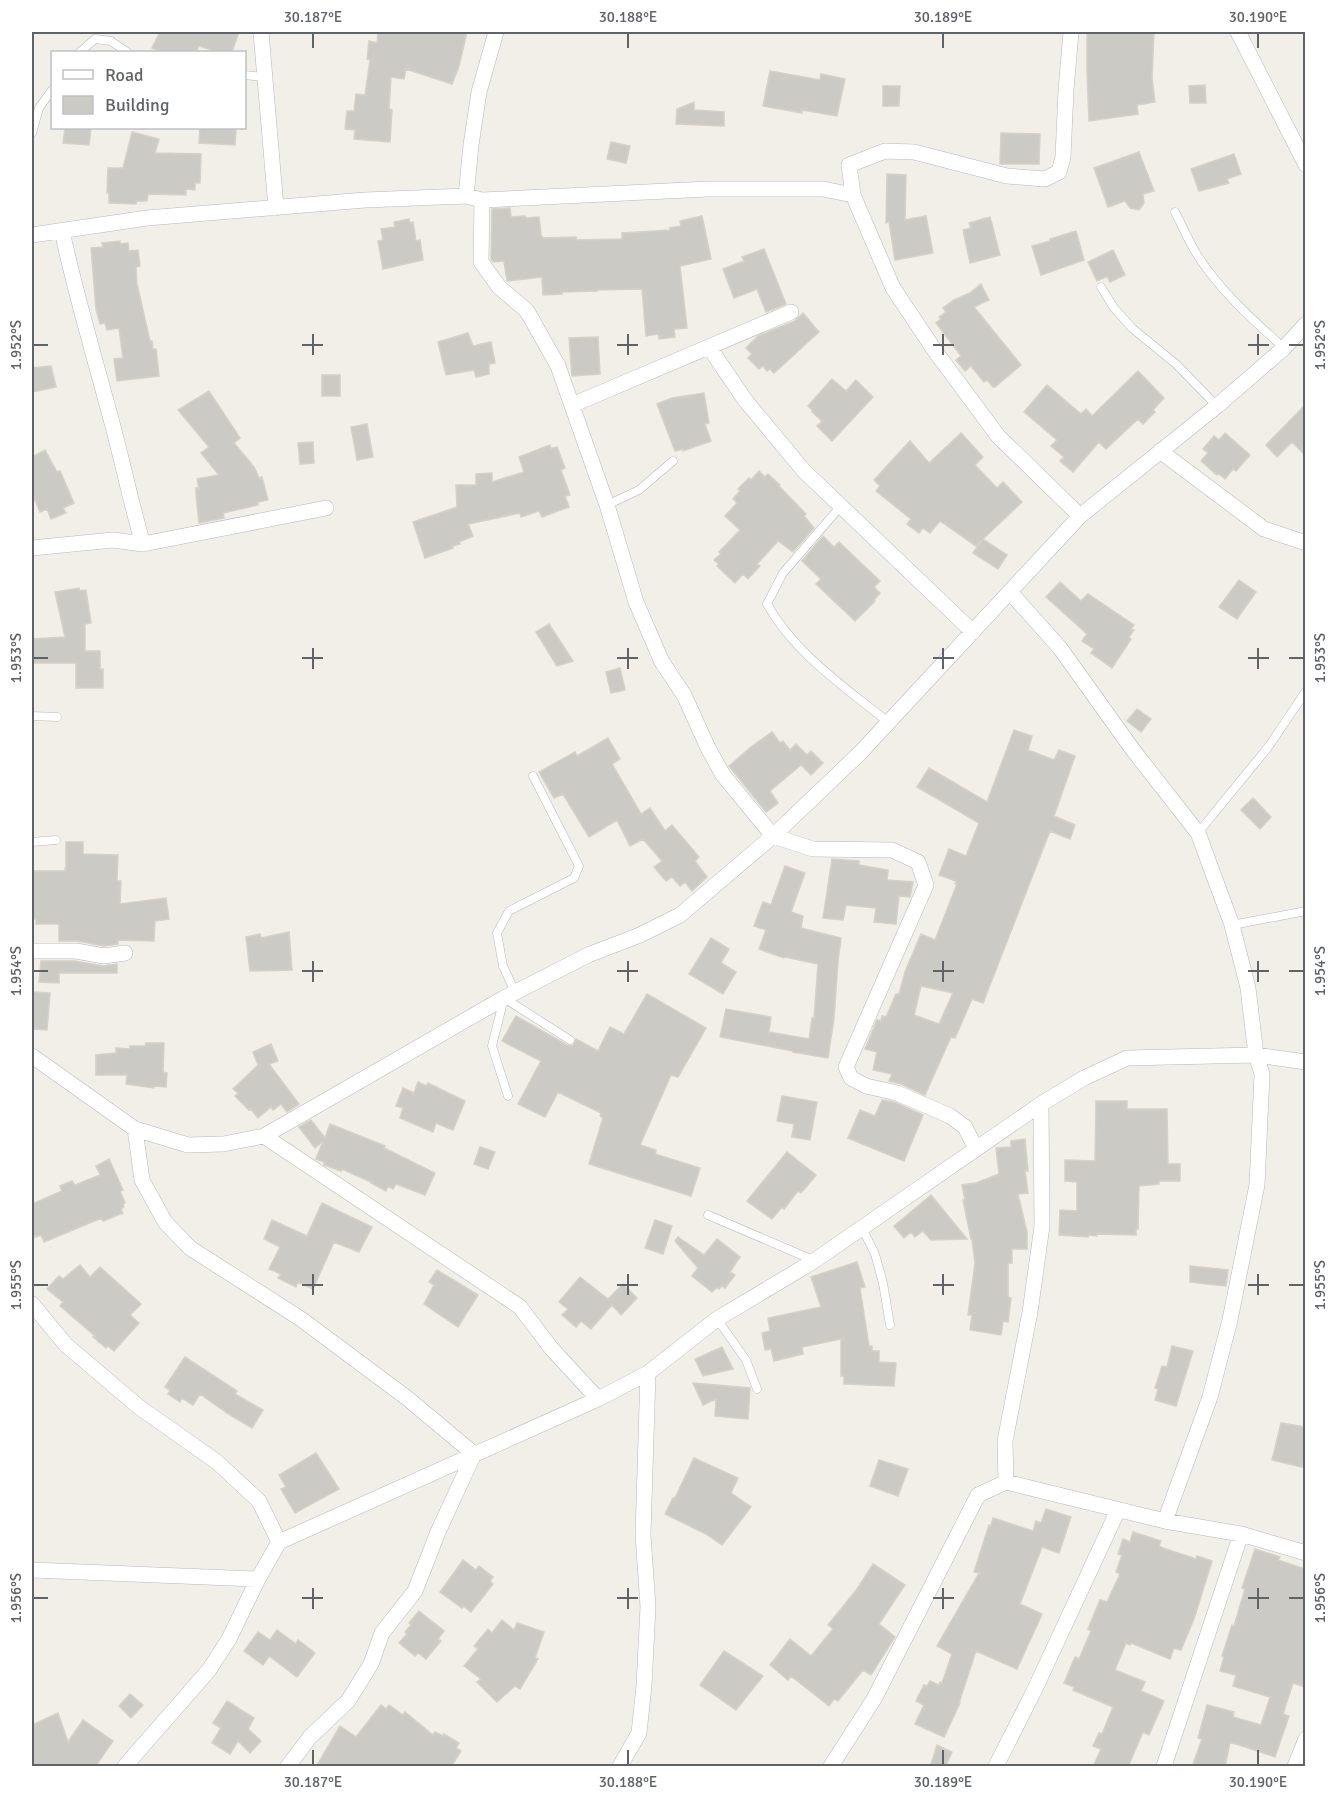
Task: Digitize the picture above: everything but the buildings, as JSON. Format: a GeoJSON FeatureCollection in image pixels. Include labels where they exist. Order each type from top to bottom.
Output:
{"type":"FeatureCollection","features":[{"type":"Feature","properties":{"kind":"street"},"geometry":{"type":"LineString","coordinates":[[261,32],[276,208]]}},
{"type":"Feature","properties":{"kind":"street"},"geometry":{"type":"LineString","coordinates":[[466,196],[478,92],[496,32]]}},
{"type":"Feature","properties":{"kind":"street"},"geometry":{"type":"LineString","coordinates":[[1071,32],[1063,157],[1059,172],[1045,179],[1007,176],[914,152],[885,151],[849,165],[853,195],[893,288],[935,351],[998,436],[1080,516]]}},
{"type":"Feature","properties":{"kind":"street"},"geometry":{"type":"LineString","coordinates":[[1238,32],[1305,165]]}},
{"type":"Feature","properties":{"kind":"street"},"geometry":{"type":"LineString","coordinates":[[32,235],[147,218],[365,200],[466,196],[482,200],[708,189],[823,189],[853,195]]}},
{"type":"Feature","properties":{"kind":"street"},"geometry":{"type":"LineString","coordinates":[[482,200],[481,262],[499,287],[527,311],[558,366],[607,505],[636,602],[662,662],[684,695],[723,775],[773,836],[813,849],[891,850],[918,862],[926,885],[846,1067],[850,1078],[866,1086],[897,1093],[950,1116],[965,1127],[976,1149]]}},
{"type":"Feature","properties":{"kind":"street"},"geometry":{"type":"LineString","coordinates":[[62,231],[72,280],[143,544]]}},
{"type":"Feature","properties":{"kind":"street"},"geometry":{"type":"LineString","coordinates":[[572,405],[791,312]]}},
{"type":"Feature","properties":{"kind":"street"},"geometry":{"type":"LineString","coordinates":[[32,1056],[135,1129],[188,1145],[222,1144],[264,1136],[510,995],[588,956],[640,935],[680,915],[773,836],[860,753],[1080,516],[1217,406],[1284,348],[1305,324]]}},
{"type":"Feature","properties":{"kind":"street"},"geometry":{"type":"LineString","coordinates":[[709,347],[745,400],[804,471],[973,632]]}},
{"type":"Feature","properties":{"kind":"street"},"geometry":{"type":"LineString","coordinates":[[1160,451],[1264,529],[1305,543]]}},
{"type":"Feature","properties":{"kind":"street"},"geometry":{"type":"LineString","coordinates":[[32,548],[113,540],[143,544],[326,508]]}},
{"type":"Feature","properties":{"kind":"street"},"geometry":{"type":"LineString","coordinates":[[1010,592],[1060,648],[1133,750],[1198,833],[1232,925],[1248,988],[1256,1055],[1262,1074],[1257,1185],[1230,1320],[1210,1397],[1165,1521]]}},
{"type":"Feature","properties":{"kind":"street"},"geometry":{"type":"LineString","coordinates":[[32,951],[76,951],[104,956],[125,953]]}},
{"type":"Feature","properties":{"kind":"street"},"geometry":{"type":"LineString","coordinates":[[125,1767],[209,1670],[229,1640],[258,1579],[279,1542],[598,1399],[648,1373],[717,1319],[814,1261],[1041,1104],[1084,1078],[1127,1058],[1256,1055],[1305,1062]]}},
{"type":"Feature","properties":{"kind":"street"},"geometry":{"type":"LineString","coordinates":[[1006,1482],[1005,1441],[1030,1312],[1042,1226],[1041,1104]]}},
{"type":"Feature","properties":{"kind":"street"},"geometry":{"type":"LineString","coordinates":[[135,1129],[142,1180],[165,1222],[190,1248],[301,1319],[407,1398],[474,1454]]}},
{"type":"Feature","properties":{"kind":"street"},"geometry":{"type":"LineString","coordinates":[[264,1136],[520,1307],[551,1348],[598,1399]]}},
{"type":"Feature","properties":{"kind":"street"},"geometry":{"type":"LineString","coordinates":[[32,1304],[66,1345],[139,1407],[217,1462],[259,1501],[279,1542]]}},
{"type":"Feature","properties":{"kind":"street"},"geometry":{"type":"LineString","coordinates":[[620,1767],[639,1732],[644,1686],[648,1608],[643,1535],[648,1373]]}},
{"type":"Feature","properties":{"kind":"street"},"geometry":{"type":"LineString","coordinates":[[288,1767],[310,1737],[348,1701],[371,1664],[382,1633],[416,1591],[438,1532],[474,1454]]}},
{"type":"Feature","properties":{"kind":"street"},"geometry":{"type":"LineString","coordinates":[[831,1767],[874,1699],[978,1495],[1006,1482],[1165,1521],[1240,1534],[1305,1553]]}},
{"type":"Feature","properties":{"kind":"street"},"geometry":{"type":"LineString","coordinates":[[996,1767],[1118,1510]]}},
{"type":"Feature","properties":{"kind":"street"},"geometry":{"type":"LineString","coordinates":[[1164,1767],[1240,1534]]}},
{"type":"Feature","properties":{"kind":"street"},"geometry":{"type":"LineString","coordinates":[[32,1570],[258,1579]]}},
{"type":"Feature","properties":{"kind":"street"},"geometry":{"type":"LineString","coordinates":[[1295,1767],[1305,1739]]}},
{"type":"Feature","properties":{"kind":"lane"},"geometry":{"type":"LineString","coordinates":[[81,51],[95,39],[111,41],[126,51]]}},
{"type":"Feature","properties":{"kind":"lane"},"geometry":{"type":"LineString","coordinates":[[246,75],[264,77]]}},
{"type":"Feature","properties":{"kind":"lane"},"geometry":{"type":"LineString","coordinates":[[32,133],[39,108],[51,91]]}},
{"type":"Feature","properties":{"kind":"lane"},"geometry":{"type":"LineString","coordinates":[[1175,212],[1196,253],[1221,287],[1254,322],[1284,348]]}},
{"type":"Feature","properties":{"kind":"lane"},"geometry":{"type":"LineString","coordinates":[[1101,287],[1114,308],[1133,329],[1176,364],[1217,406]]}},
{"type":"Feature","properties":{"kind":"lane"},"geometry":{"type":"LineString","coordinates":[[607,505],[639,490],[673,461]]}},
{"type":"Feature","properties":{"kind":"lane"},"geometry":{"type":"LineString","coordinates":[[841,506],[783,573],[767,604],[776,620],[815,663],[888,722]]}},
{"type":"Feature","properties":{"kind":"lane"},"geometry":{"type":"LineString","coordinates":[[1198,833],[1269,746],[1305,691]]}},
{"type":"Feature","properties":{"kind":"lane"},"geometry":{"type":"LineString","coordinates":[[32,716],[57,717]]}},
{"type":"Feature","properties":{"kind":"lane"},"geometry":{"type":"LineString","coordinates":[[508,1096],[492,1046],[510,995],[497,933],[509,911],[574,878],[579,866],[533,776]]}},
{"type":"Feature","properties":{"kind":"lane"},"geometry":{"type":"LineString","coordinates":[[32,842],[56,840]]}},
{"type":"Feature","properties":{"kind":"lane"},"geometry":{"type":"LineString","coordinates":[[1232,925],[1305,911]]}},
{"type":"Feature","properties":{"kind":"lane"},"geometry":{"type":"LineString","coordinates":[[510,995],[570,1040]]}},
{"type":"Feature","properties":{"kind":"lane"},"geometry":{"type":"LineString","coordinates":[[708,1215],[814,1261]]}},
{"type":"Feature","properties":{"kind":"lane"},"geometry":{"type":"LineString","coordinates":[[862,1228],[875,1254],[883,1283],[890,1325]]}},
{"type":"Feature","properties":{"kind":"lane"},"geometry":{"type":"LineString","coordinates":[[717,1319],[747,1360],[757,1389]]}}]}
